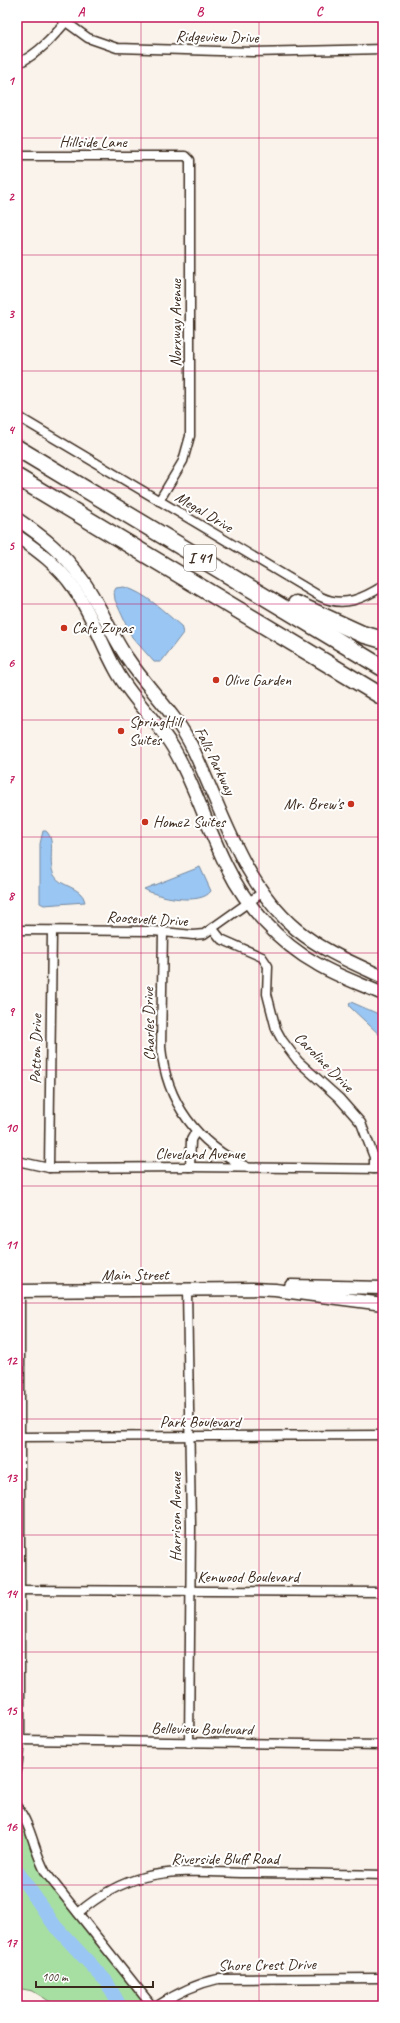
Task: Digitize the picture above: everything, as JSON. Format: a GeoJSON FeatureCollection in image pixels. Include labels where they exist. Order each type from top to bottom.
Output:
{"type":"FeatureCollection","features":[{"type":"Feature","properties":{"kind":"highway","name":"I 41"},"geometry":{"type":"LineString","coordinates":[[17,448],[383,668]]}},
{"type":"Feature","properties":{"kind":"highway","name":"I 41"},"geometry":{"type":"LineString","coordinates":[[17,478],[383,697]]}},
{"type":"Feature","properties":{"kind":"highway"},"geometry":{"type":"LineString","coordinates":[[82,487],[309,611],[383,640]]}},
{"type":"Feature","properties":{"kind":"street","name":"Ridgeview Drive"},"geometry":{"type":"LineString","coordinates":[[65,19],[88,38],[109,46],[125,48],[253,52],[383,49]]}},
{"type":"Feature","properties":{"kind":"street"},"geometry":{"type":"LineString","coordinates":[[17,64],[38,52],[54,37],[65,19]]}},
{"type":"Feature","properties":{"kind":"street","name":"Hillside Lane"},"geometry":{"type":"LineString","coordinates":[[17,156],[169,156]]}},
{"type":"Feature","properties":{"kind":"street","name":"Norxway Avenue"},"geometry":{"type":"LineString","coordinates":[[158,501],[183,461],[190,436],[190,160],[186,156],[169,156]]}},
{"type":"Feature","properties":{"kind":"street","name":"Megal Drive"},"geometry":{"type":"LineString","coordinates":[[17,416],[325,599],[340,602],[356,600],[383,586]]}},
{"type":"Feature","properties":{"kind":"street","name":"Falls Parkway"},"geometry":{"type":"LineString","coordinates":[[17,519],[41,536],[64,556],[82,579],[126,658],[182,729],[220,809],[233,842],[250,874],[263,892],[295,928],[310,939],[383,977]]}},
{"type":"Feature","properties":{"kind":"street","name":"Falls Parkway"},"geometry":{"type":"LineString","coordinates":[[17,536],[48,559],[72,586],[93,622],[117,671],[133,695],[157,723],[176,751],[227,868],[249,902],[282,937],[317,964],[383,994]]}},
{"type":"Feature","properties":{"kind":"street","name":"Roosevelt Drive"},"geometry":{"type":"LineString","coordinates":[[17,930],[163,932],[193,935],[204,934],[263,892]]}},
{"type":"Feature","properties":{"kind":"street","name":"Caroline Drive"},"geometry":{"type":"LineString","coordinates":[[213,929],[221,939],[262,957],[268,966],[267,994],[272,1020],[279,1035],[298,1061],[339,1098],[361,1123],[374,1157],[374,1169]]}},
{"type":"Feature","properties":{"kind":"street","name":"Patton Drive"},"geometry":{"type":"LineString","coordinates":[[49,1168],[52,931]]}},
{"type":"Feature","properties":{"kind":"street","name":"Charles Drive"},"geometry":{"type":"LineString","coordinates":[[163,932],[161,1047],[163,1065],[176,1103],[186,1119],[211,1145],[249,1168]]}},
{"type":"Feature","properties":{"kind":"street"},"geometry":{"type":"LineString","coordinates":[[190,1167],[191,1140],[196,1131]]}},
{"type":"Feature","properties":{"kind":"street","name":"Cleveland Avenue"},"geometry":{"type":"LineString","coordinates":[[17,1161],[49,1168],[190,1167],[383,1169]]}},
{"type":"Feature","properties":{"kind":"street","name":"Main Street"},"geometry":{"type":"LineString","coordinates":[[252,1290],[282,1286],[383,1288]]}},
{"type":"Feature","properties":{"kind":"street","name":"Harrison Avenue"},"geometry":{"type":"LineString","coordinates":[[187,1290],[190,1591],[189,1743]]}},
{"type":"Feature","properties":{"kind":"street","name":"Main Street"},"geometry":{"type":"LineString","coordinates":[[18,1291],[275,1290],[383,1304]]}},
{"type":"Feature","properties":{"kind":"street"},"geometry":{"type":"LineString","coordinates":[[17,1770],[20,1740],[18,1291]]}},
{"type":"Feature","properties":{"kind":"street","name":"Park Boulevard"},"geometry":{"type":"LineString","coordinates":[[19,1437],[383,1436]]}},
{"type":"Feature","properties":{"kind":"street","name":"Kenwood Boulevard"},"geometry":{"type":"LineString","coordinates":[[19,1590],[383,1592]]}},
{"type":"Feature","properties":{"kind":"street","name":"Belleview Boulevard"},"geometry":{"type":"LineString","coordinates":[[20,1740],[383,1745]]}},
{"type":"Feature","properties":{"kind":"street"},"geometry":{"type":"LineString","coordinates":[[17,1807],[26,1823],[38,1857],[46,1873],[152,2006]]}},
{"type":"Feature","properties":{"kind":"street","name":"Riverside Bluff Road"},"geometry":{"type":"LineString","coordinates":[[78,1913],[102,1895],[117,1887],[143,1877],[159,1874],[222,1872],[383,1874]]}},
{"type":"Feature","properties":{"kind":"street","name":"Shore Crest Drive"},"geometry":{"type":"LineString","coordinates":[[157,2006],[185,1988],[200,1982],[218,1979],[383,1978]]}},
{"type":"Feature","properties":{"kind":"green space"},"geometry":{"type":"Polygon","coordinates":[[[17,1816],[26,1828],[38,1865],[149,2006],[57,2006],[33,1991],[17,1988],[17,1816]]]}},
{"type":"Feature","properties":{"kind":"water"},"geometry":{"type":"Polygon","coordinates":[[[124,587],[147,598],[181,626],[183,633],[161,662],[154,662],[132,637],[115,600],[114,592],[116,588],[124,587]]]}},
{"type":"Feature","properties":{"kind":"water"},"geometry":{"type":"Polygon","coordinates":[[[43,831],[46,831],[51,840],[51,864],[54,875],[61,882],[80,893],[85,902],[44,905],[40,903],[40,844],[43,831]]]}},
{"type":"Feature","properties":{"kind":"water"},"geometry":{"type":"Polygon","coordinates":[[[200,867],[211,891],[206,896],[178,899],[158,895],[144,889],[200,867]]]}},
{"type":"Feature","properties":{"kind":"water"},"geometry":{"type":"Polygon","coordinates":[[[351,1002],[383,1016],[383,1038],[350,1007],[349,1003],[351,1002]]]}},
{"type":"Feature","properties":{"kind":"waterway"},"geometry":{"type":"LineString","coordinates":[[17,1871],[55,1926],[106,1981],[120,2006]]}},
{"type":"Feature","properties":{"kind":"place","name":"Cafe Zupas"},"geometry":{"type":"Point","coordinates":[64,628]}},
{"type":"Feature","properties":{"kind":"place","name":"Olive Garden"},"geometry":{"type":"Point","coordinates":[216,680]}},
{"type":"Feature","properties":{"kind":"place","name":"SpringHill Suites"},"geometry":{"type":"Point","coordinates":[121,731]}},
{"type":"Feature","properties":{"kind":"place","name":"Mr. Brew's"},"geometry":{"type":"Point","coordinates":[351,804]}},
{"type":"Feature","properties":{"kind":"place","name":"Home2 Suites"},"geometry":{"type":"Point","coordinates":[145,822]}}]}
